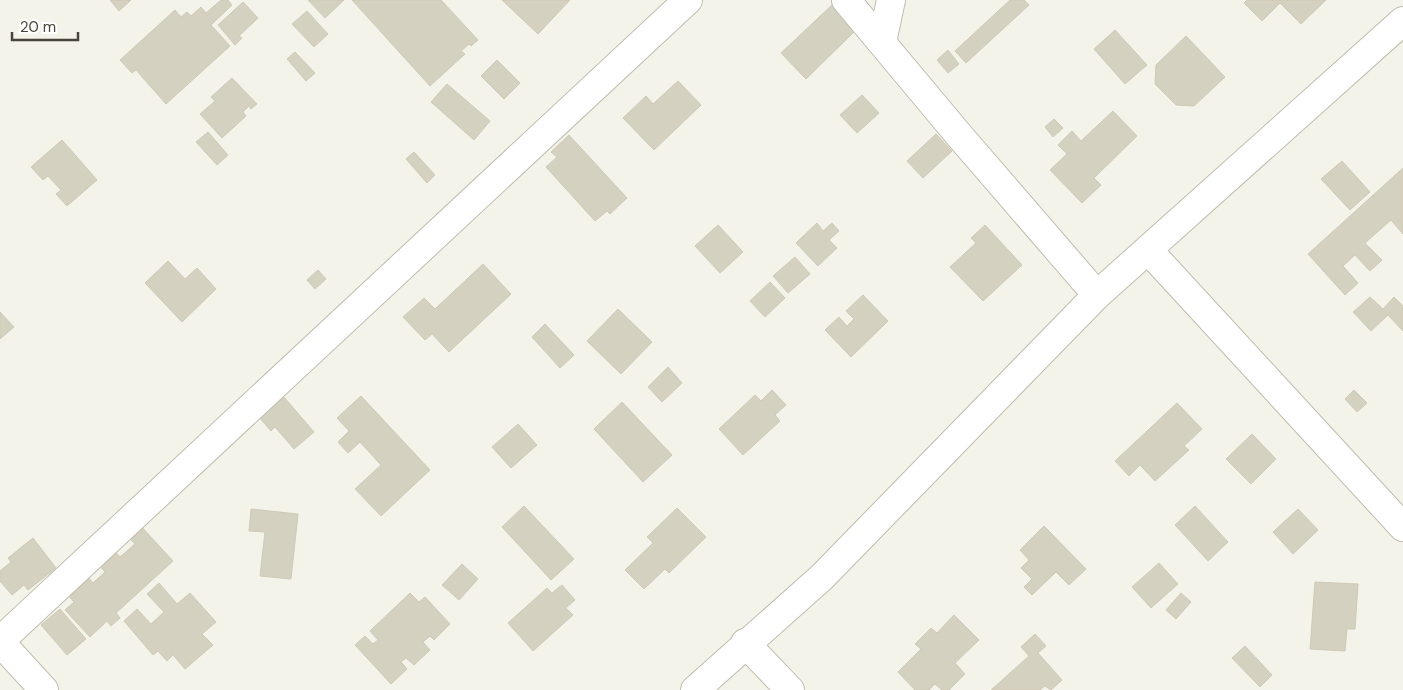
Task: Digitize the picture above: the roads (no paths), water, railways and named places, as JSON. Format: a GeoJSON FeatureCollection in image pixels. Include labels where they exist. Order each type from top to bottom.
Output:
{"type":"FeatureCollection","features":[{"type":"Feature","properties":{"kind":"street"},"geometry":{"type":"LineString","coordinates":[[44,690],[0,642],[688,0]]}},
{"type":"Feature","properties":{"kind":"street"},"geometry":{"type":"LineString","coordinates":[[846,0],[958,134],[1098,295]]}},
{"type":"Feature","properties":{"kind":"street"},"geometry":{"type":"LineString","coordinates":[[882,42],[892,0]]}},
{"type":"Feature","properties":{"kind":"street"},"geometry":{"type":"LineString","coordinates":[[695,690],[745,643],[822,577],[1098,295],[1403,21]]}},
{"type":"Feature","properties":{"kind":"street"},"geometry":{"type":"LineString","coordinates":[[1149,251],[1403,527]]}},
{"type":"Feature","properties":{"kind":"street"},"geometry":{"type":"LineString","coordinates":[[745,643],[790,690]]}}]}
